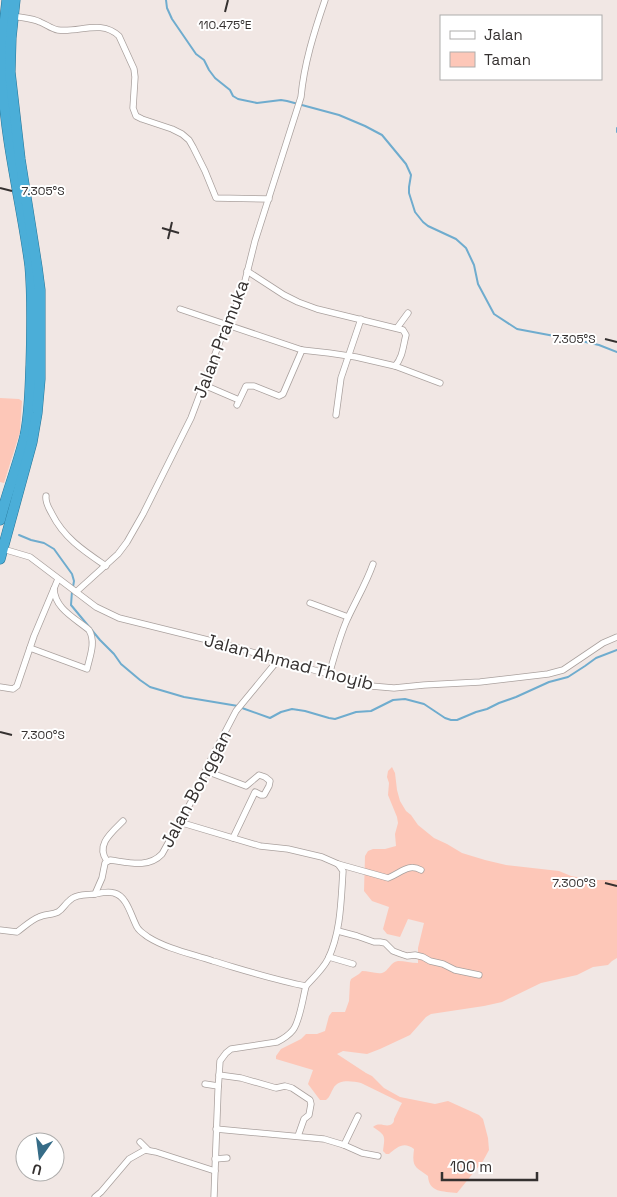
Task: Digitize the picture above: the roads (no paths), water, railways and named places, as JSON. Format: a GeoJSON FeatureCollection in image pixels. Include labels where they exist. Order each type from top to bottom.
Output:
{"type":"FeatureCollection","features":[{"type":"Feature","properties":{"kind":"highway"},"geometry":{"type":"LineString","coordinates":[[1,555],[21,465],[26,427],[30,392],[34,267],[12,160],[5,104],[3,56],[7,9],[15,0]]}},
{"type":"Feature","properties":{"kind":"highway"},"geometry":{"type":"LineString","coordinates":[[0,520],[21,465]]}},
{"type":"Feature","properties":{"kind":"street","name":"Jalan Pramuka"},"geometry":{"type":"LineString","coordinates":[[73,590],[106,566],[127,542],[191,418],[226,325],[241,297],[255,242],[301,97],[303,77],[325,0]]}},
{"type":"Feature","properties":{"kind":"street"},"geometry":{"type":"LineString","coordinates":[[7,9],[39,21],[56,30],[96,27],[110,30],[119,36],[134,69],[133,108],[136,116],[142,120],[172,129],[189,140],[217,199],[269,199]]}},
{"type":"Feature","properties":{"kind":"street"},"geometry":{"type":"LineString","coordinates":[[247,271],[298,302],[317,309],[403,330],[406,335],[402,355],[395,366]]}},
{"type":"Feature","properties":{"kind":"street"},"geometry":{"type":"LineString","coordinates":[[180,309],[302,350],[348,356],[395,366],[440,383]]}},
{"type":"Feature","properties":{"kind":"street"},"geometry":{"type":"LineString","coordinates":[[397,328],[408,313]]}},
{"type":"Feature","properties":{"kind":"street"},"geometry":{"type":"LineString","coordinates":[[336,415],[341,378],[361,319]]}},
{"type":"Feature","properties":{"kind":"street"},"geometry":{"type":"LineString","coordinates":[[204,385],[238,402],[246,386],[249,385],[279,396],[283,394],[302,350]]}},
{"type":"Feature","properties":{"kind":"street"},"geometry":{"type":"LineString","coordinates":[[46,496],[46,502],[55,521],[70,539],[82,550],[106,566]]}},
{"type":"Feature","properties":{"kind":"street","name":"Jalan Ahmad Thoyib"},"geometry":{"type":"LineString","coordinates":[[1,555],[30,558],[96,607],[119,618],[232,646],[371,686],[394,688],[480,682],[548,674],[562,670],[603,643],[617,638]]}},
{"type":"Feature","properties":{"kind":"street"},"geometry":{"type":"LineString","coordinates":[[329,675],[348,617],[369,578],[373,564]]}},
{"type":"Feature","properties":{"kind":"street"},"geometry":{"type":"LineString","coordinates":[[0,687],[13,689],[16,687],[58,579]]}},
{"type":"Feature","properties":{"kind":"street"},"geometry":{"type":"LineString","coordinates":[[30,648],[87,668],[92,648],[92,634],[85,626],[61,608],[54,589]]}},
{"type":"Feature","properties":{"kind":"street"},"geometry":{"type":"LineString","coordinates":[[310,603],[348,617]]}},
{"type":"Feature","properties":{"kind":"street","name":"Jalan Bonggan"},"geometry":{"type":"LineString","coordinates":[[107,861],[152,862],[162,854],[236,711],[278,660]]}},
{"type":"Feature","properties":{"kind":"street"},"geometry":{"type":"LineString","coordinates":[[206,771],[264,795],[270,783],[269,779],[259,775],[246,786]]}},
{"type":"Feature","properties":{"kind":"street"},"geometry":{"type":"LineString","coordinates":[[233,838],[255,792]]}},
{"type":"Feature","properties":{"kind":"street"},"geometry":{"type":"LineString","coordinates":[[94,894],[102,878],[107,861],[103,854],[103,846],[105,841],[123,821]]}},
{"type":"Feature","properties":{"kind":"street"},"geometry":{"type":"LineString","coordinates":[[179,822],[260,846],[288,849],[322,857],[338,864],[388,878],[408,867],[421,870]]}},
{"type":"Feature","properties":{"kind":"street"},"geometry":{"type":"LineString","coordinates":[[214,1197],[220,1061],[230,1050],[277,1042],[294,1029],[306,986],[329,957],[338,931],[343,871],[338,864]]}},
{"type":"Feature","properties":{"kind":"street"},"geometry":{"type":"LineString","coordinates":[[0,930],[17,932],[39,917],[61,910],[73,898],[81,895],[112,892],[120,896],[138,928],[152,939],[231,966],[306,986]]}},
{"type":"Feature","properties":{"kind":"street"},"geometry":{"type":"LineString","coordinates":[[338,931],[374,942],[386,943],[393,951],[401,954],[423,957],[455,970],[479,975]]}},
{"type":"Feature","properties":{"kind":"street"},"geometry":{"type":"LineString","coordinates":[[329,957],[353,964]]}},
{"type":"Feature","properties":{"kind":"street"},"geometry":{"type":"LineString","coordinates":[[219,1075],[241,1078],[276,1088],[285,1086],[292,1088],[312,1101],[309,1115],[304,1119],[298,1136]]}},
{"type":"Feature","properties":{"kind":"street"},"geometry":{"type":"LineString","coordinates":[[205,1084],[218,1086]]}},
{"type":"Feature","properties":{"kind":"street"},"geometry":{"type":"LineString","coordinates":[[344,1145],[358,1116]]}},
{"type":"Feature","properties":{"kind":"street"},"geometry":{"type":"LineString","coordinates":[[216,1129],[324,1139],[362,1153],[378,1156]]}},
{"type":"Feature","properties":{"kind":"street"},"geometry":{"type":"LineString","coordinates":[[140,1142],[148,1150]]}},
{"type":"Feature","properties":{"kind":"street"},"geometry":{"type":"LineString","coordinates":[[95,1197],[129,1159],[145,1150],[215,1171]]}},
{"type":"Feature","properties":{"kind":"street"},"geometry":{"type":"LineString","coordinates":[[215,1159],[227,1158]]}},
{"type":"Feature","properties":{"kind":"waterway"},"geometry":{"type":"LineString","coordinates":[[166,0],[172,19],[196,54],[204,60],[215,78],[230,90],[233,96],[257,103],[287,101],[339,115],[382,135],[406,164],[411,175],[409,193],[415,212],[428,226],[456,239],[466,248],[474,265],[478,284],[494,314],[517,329],[599,345],[617,352]]}},
{"type":"Feature","properties":{"kind":"waterway"},"geometry":{"type":"LineString","coordinates":[[19,535],[44,543],[54,549],[72,574],[73,587]]}},
{"type":"Feature","properties":{"kind":"waterway"},"geometry":{"type":"LineString","coordinates":[[72,591],[71,605],[121,664],[150,687],[184,697],[238,706]]}},
{"type":"Feature","properties":{"kind":"waterway"},"geometry":{"type":"LineString","coordinates":[[242,708],[270,718],[292,709],[335,719],[356,712],[371,711],[393,700],[405,699],[424,704],[445,718],[457,720],[549,682],[568,677],[596,658],[617,650]]}}]}
